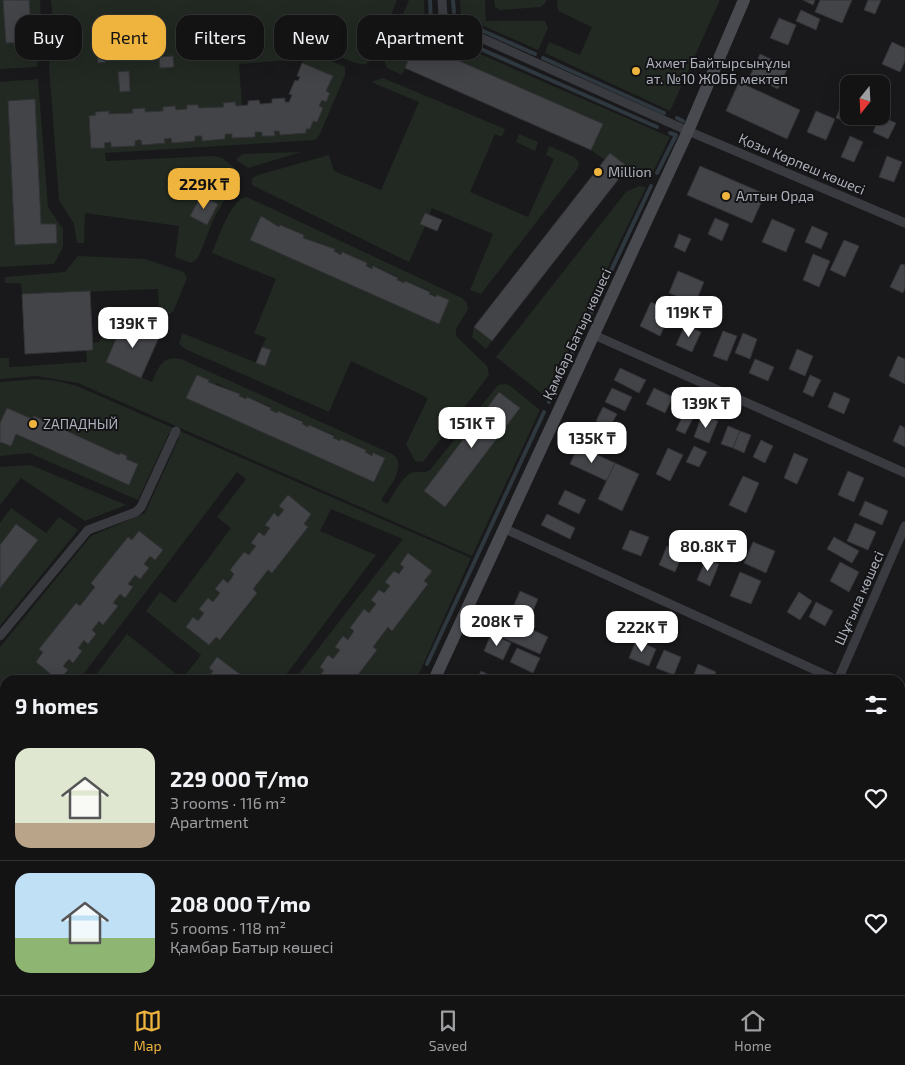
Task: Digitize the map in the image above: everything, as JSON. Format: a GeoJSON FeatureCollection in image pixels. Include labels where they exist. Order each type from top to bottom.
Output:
{"type":"FeatureCollection","features":[{"type":"Feature","properties":{"kind":"main road","name":"Қамбар Батыр көшесі"},"geometry":{"type":"LineString","coordinates":[[436,675],[688,131],[744,0]]}},
{"type":"Feature","properties":{"kind":"street","name":"Қозы Көрпеш көшесі"},"geometry":{"type":"LineString","coordinates":[[442,0],[443,16],[450,24],[688,131],[905,223]]}},
{"type":"Feature","properties":{"kind":"street"},"geometry":{"type":"LineString","coordinates":[[594,335],[905,473]]}},
{"type":"Feature","properties":{"kind":"street"},"geometry":{"type":"LineString","coordinates":[[0,636],[88,530],[96,525],[136,512],[141,507],[176,431]]}},
{"type":"Feature","properties":{"kind":"street","name":"Шұғыла көшесі"},"geometry":{"type":"LineString","coordinates":[[839,675],[905,526]]}},
{"type":"Feature","properties":{"kind":"street"},"geometry":{"type":"LineString","coordinates":[[503,528],[826,675]]}},
{"type":"Feature","properties":{"kind":"shaded area"},"geometry":{"type":"Polygon","coordinates":[[[0,0],[3,0],[6,43],[15,42],[15,60],[38,60],[37,67],[0,69],[0,0]]]}},
{"type":"Feature","properties":{"kind":"shaded area"},"geometry":{"type":"Polygon","coordinates":[[[29,0],[40,0],[41,15],[30,15],[29,0]]]}},
{"type":"Feature","properties":{"kind":"shaded area"},"geometry":{"type":"Polygon","coordinates":[[[51,0],[397,0],[391,15],[357,15],[357,60],[371,60],[366,64],[347,59],[347,15],[274,15],[274,60],[290,60],[239,64],[242,105],[236,106],[235,102],[224,103],[224,107],[199,108],[198,105],[187,105],[187,109],[176,110],[175,106],[163,107],[163,111],[145,112],[145,108],[132,109],[133,113],[109,114],[109,111],[96,111],[96,115],[89,116],[91,148],[104,148],[104,143],[111,142],[111,147],[135,146],[135,141],[141,140],[142,145],[164,143],[164,139],[171,138],[172,143],[195,141],[195,136],[202,136],[202,141],[225,139],[225,134],[232,134],[233,138],[255,137],[255,132],[262,132],[263,136],[275,136],[274,131],[279,131],[280,135],[306,133],[306,129],[313,121],[317,122],[323,108],[319,106],[322,100],[326,102],[330,93],[326,91],[332,76],[302,63],[304,60],[329,60],[345,67],[345,75],[320,134],[315,140],[105,153],[106,161],[214,156],[222,158],[241,173],[215,216],[198,258],[191,263],[175,257],[179,226],[85,213],[84,243],[77,243],[74,224],[59,200],[50,60],[82,60],[82,15],[52,15],[51,0]],[[129,71],[118,72],[120,91],[130,91],[129,71]],[[201,196],[191,216],[207,225],[218,204],[201,196]]]}},
{"type":"Feature","properties":{"kind":"shaded area"},"geometry":{"type":"Polygon","coordinates":[[[409,0],[424,0],[424,15],[403,15],[409,0]]]}},
{"type":"Feature","properties":{"kind":"shaded area"},"geometry":{"type":"Polygon","coordinates":[[[460,0],[485,0],[486,21],[545,21],[548,28],[538,50],[482,25],[482,15],[461,15],[460,0]]]}},
{"type":"Feature","properties":{"kind":"shaded area"},"geometry":{"type":"Polygon","coordinates":[[[494,0],[546,0],[546,2],[541,7],[500,10],[495,7],[494,0]]]}},
{"type":"Feature","properties":{"kind":"shaded area","name":"Ахмет Байтырсынұлы ат. №10 ЖОББ мектеп"},"geometry":{"type":"Polygon","coordinates":[[[557,0],[720,0],[670,111],[545,53],[549,42],[580,55],[592,27],[558,11],[557,0]]]}},
{"type":"Feature","properties":{"kind":"shaded area"},"geometry":{"type":"Polygon","coordinates":[[[482,55],[670,137],[653,172],[622,174],[627,166],[610,153],[605,160],[591,150],[602,124],[458,60],[482,60],[482,55]]]}},
{"type":"Feature","properties":{"kind":"shaded area"},"geometry":{"type":"Polygon","coordinates":[[[384,60],[409,60],[402,75],[387,68],[384,60]]]}},
{"type":"Feature","properties":{"kind":"shaded area"},"geometry":{"type":"Polygon","coordinates":[[[383,78],[505,129],[502,137],[495,134],[470,192],[528,217],[554,159],[546,155],[549,146],[574,157],[579,162],[578,168],[481,294],[470,290],[493,234],[432,208],[429,215],[425,214],[420,224],[425,226],[409,262],[252,185],[252,178],[258,175],[329,155],[334,171],[381,190],[419,102],[371,82],[383,78]]]}},
{"type":"Feature","properties":{"kind":"shaded area"},"geometry":{"type":"Polygon","coordinates":[[[38,79],[48,207],[63,229],[63,247],[54,264],[0,267],[0,82],[38,79]],[[35,99],[8,101],[15,245],[57,243],[56,224],[41,224],[35,99]]]}},
{"type":"Feature","properties":{"kind":"shaded area"},"geometry":{"type":"Polygon","coordinates":[[[519,134],[538,142],[535,151],[516,142],[519,134]]]}},
{"type":"Feature","properties":{"kind":"shaded area"},"geometry":{"type":"Polygon","coordinates":[[[301,152],[248,168],[236,160],[242,154],[301,152]]]}},
{"type":"Feature","properties":{"kind":"shaded area"},"geometry":{"type":"Polygon","coordinates":[[[639,186],[646,187],[546,397],[496,357],[626,192],[639,186]]]}},
{"type":"Feature","properties":{"kind":"shaded area"},"geometry":{"type":"Polygon","coordinates":[[[247,197],[462,298],[467,303],[468,309],[456,329],[456,336],[487,366],[489,375],[423,462],[415,461],[406,444],[428,398],[351,361],[329,412],[185,349],[179,344],[182,333],[265,366],[271,350],[262,347],[266,338],[254,333],[276,279],[212,253],[230,211],[241,199],[247,197]],[[261,217],[251,240],[439,324],[449,300],[429,294],[430,291],[406,281],[404,283],[397,280],[398,277],[374,266],[372,269],[334,251],[335,249],[303,238],[304,235],[280,225],[279,227],[261,217]]]}},
{"type":"Feature","properties":{"kind":"shaded area"},"geometry":{"type":"Polygon","coordinates":[[[78,256],[145,259],[184,272],[187,278],[173,312],[169,314],[159,310],[158,289],[22,294],[21,283],[5,283],[5,277],[65,272],[78,256]]]}},
{"type":"Feature","properties":{"kind":"shaded area"},"geometry":{"type":"Polygon","coordinates":[[[118,317],[124,320],[106,362],[152,382],[162,363],[169,359],[181,359],[392,454],[396,457],[398,468],[394,480],[381,500],[387,504],[406,477],[414,472],[430,470],[498,385],[509,385],[540,410],[472,556],[78,383],[37,376],[0,379],[0,358],[9,358],[9,367],[87,362],[86,351],[93,350],[92,343],[99,342],[118,317]],[[197,375],[187,398],[375,482],[385,458],[373,453],[372,456],[365,452],[365,449],[342,439],[340,441],[333,438],[334,435],[310,425],[308,427],[302,424],[303,421],[279,411],[277,413],[270,410],[271,407],[248,397],[246,399],[239,396],[240,394],[216,383],[215,385],[197,375]],[[499,392],[424,491],[445,507],[520,408],[499,392]]]}},
{"type":"Feature","properties":{"kind":"shaded area"},"geometry":{"type":"Polygon","coordinates":[[[474,327],[492,341],[486,349],[472,337],[474,327]]]}},
{"type":"Feature","properties":{"kind":"shaded area"},"geometry":{"type":"Polygon","coordinates":[[[37,379],[77,386],[471,558],[418,675],[358,675],[377,651],[373,647],[388,627],[392,630],[428,585],[424,581],[431,571],[408,553],[400,563],[404,567],[399,574],[394,571],[385,582],[390,586],[384,593],[379,590],[371,600],[376,604],[369,613],[364,609],[350,628],[354,631],[348,640],[343,636],[335,646],[340,650],[333,659],[328,655],[320,666],[324,670],[320,675],[298,675],[403,539],[331,509],[320,531],[376,555],[286,675],[240,675],[217,657],[209,668],[213,671],[210,675],[185,675],[201,655],[146,611],[160,592],[175,603],[231,528],[217,517],[246,479],[237,472],[83,675],[64,675],[67,670],[63,666],[69,659],[73,662],[82,652],[78,648],[84,640],[88,644],[96,634],[92,630],[99,621],[104,624],[118,606],[113,603],[120,594],[125,597],[133,588],[128,584],[135,575],[140,579],[148,568],[144,564],[150,556],[155,560],[128,537],[91,583],[95,587],[80,606],[76,603],[40,648],[43,652],[36,662],[52,675],[0,675],[0,647],[91,536],[145,513],[179,438],[169,433],[138,500],[29,453],[0,456],[0,442],[11,446],[16,434],[129,484],[138,464],[126,459],[127,456],[121,453],[119,455],[34,416],[32,419],[7,408],[0,423],[0,382],[37,379]],[[288,496],[280,506],[284,510],[278,517],[274,514],[265,524],[270,528],[264,536],[259,533],[251,542],[256,546],[249,555],[244,552],[230,570],[234,574],[228,583],[223,579],[215,589],[220,593],[213,602],[208,598],[204,613],[198,621],[193,617],[186,627],[209,645],[216,637],[221,640],[257,593],[253,589],[268,570],[272,573],[308,527],[304,524],[311,514],[288,496]]]}},
{"type":"Feature","properties":{"kind":"shaded area"},"geometry":{"type":"Polygon","coordinates":[[[31,465],[126,505],[85,521],[21,478],[0,505],[0,467],[31,465]]]}},
{"type":"Feature","properties":{"kind":"shaded area"},"geometry":{"type":"Polygon","coordinates":[[[11,508],[46,533],[59,517],[78,530],[0,626],[0,588],[38,540],[16,524],[0,545],[0,523],[11,508]]]}},
{"type":"Feature","properties":{"kind":"shaded area"},"geometry":{"type":"Polygon","coordinates":[[[127,634],[175,673],[174,675],[96,675],[127,634]]]}},
{"type":"Feature","properties":{"kind":"building"},"geometry":{"type":"Polygon","coordinates":[[[3,0],[29,0],[30,15],[15,15],[15,43],[6,43],[3,0]]]}},
{"type":"Feature","properties":{"kind":"building"},"geometry":{"type":"Polygon","coordinates":[[[803,0],[815,0],[813,5],[803,0]]]}},
{"type":"Feature","properties":{"kind":"building"},"geometry":{"type":"Polygon","coordinates":[[[820,0],[852,0],[842,23],[815,12],[820,0]]]}},
{"type":"Feature","properties":{"kind":"building"},"geometry":{"type":"Polygon","coordinates":[[[868,0],[881,0],[875,14],[864,10],[868,0]]]}},
{"type":"Feature","properties":{"kind":"building"},"geometry":{"type":"Polygon","coordinates":[[[801,10],[820,19],[816,30],[796,21],[801,10]]]}},
{"type":"Feature","properties":{"kind":"building"},"geometry":{"type":"Polygon","coordinates":[[[779,18],[796,25],[788,45],[770,38],[779,18]]]}},
{"type":"Feature","properties":{"kind":"building"},"geometry":{"type":"Polygon","coordinates":[[[892,42],[905,48],[905,61],[900,72],[882,64],[892,42]]]}},
{"type":"Feature","properties":{"kind":"building"},"geometry":{"type":"Polygon","coordinates":[[[760,54],[788,67],[778,89],[750,76],[760,54]]]}},
{"type":"Feature","properties":{"kind":"building"},"geometry":{"type":"Polygon","coordinates":[[[166,56],[173,56],[174,67],[160,68],[159,60],[166,60],[166,56]]]}},
{"type":"Feature","properties":{"kind":"building"},"geometry":{"type":"Polygon","coordinates":[[[98,60],[105,60],[105,62],[98,63],[98,60]]]}},
{"type":"Feature","properties":{"kind":"building"},"geometry":{"type":"Polygon","coordinates":[[[408,60],[457,60],[603,124],[591,150],[405,68],[408,60]]]}},
{"type":"Feature","properties":{"kind":"building"},"geometry":{"type":"Polygon","coordinates":[[[302,63],[333,76],[326,91],[330,93],[326,102],[322,100],[319,106],[323,108],[317,122],[313,121],[310,129],[306,129],[306,133],[280,135],[279,131],[274,131],[275,136],[262,136],[262,132],[255,132],[255,137],[232,138],[232,134],[225,134],[225,139],[202,141],[202,136],[195,136],[195,141],[172,143],[171,138],[164,139],[165,143],[142,145],[141,140],[138,140],[135,141],[135,146],[111,147],[111,142],[104,143],[105,148],[91,148],[89,116],[96,115],[95,112],[109,111],[109,114],[133,113],[132,109],[145,108],[145,112],[163,111],[163,107],[175,106],[176,110],[187,109],[187,105],[198,105],[199,108],[224,107],[223,103],[235,102],[236,106],[248,105],[248,101],[259,100],[260,104],[272,103],[272,99],[285,98],[285,102],[289,102],[292,95],[289,94],[295,80],[298,81],[300,77],[297,76],[302,63]]]}},
{"type":"Feature","properties":{"kind":"building"},"geometry":{"type":"Polygon","coordinates":[[[129,71],[130,91],[120,92],[118,72],[129,71]]]}},
{"type":"Feature","properties":{"kind":"building"},"geometry":{"type":"Polygon","coordinates":[[[739,82],[800,110],[787,139],[726,111],[739,82]]]}},
{"type":"Feature","properties":{"kind":"building"},"geometry":{"type":"Polygon","coordinates":[[[35,99],[41,224],[56,224],[57,243],[15,245],[8,101],[35,99]]]}},
{"type":"Feature","properties":{"kind":"building"},"geometry":{"type":"Polygon","coordinates":[[[840,108],[840,119],[836,118],[840,108]]]}},
{"type":"Feature","properties":{"kind":"building"},"geometry":{"type":"Polygon","coordinates":[[[816,111],[835,119],[826,140],[807,132],[816,111]]]}},
{"type":"Feature","properties":{"kind":"building"},"geometry":{"type":"Polygon","coordinates":[[[890,120],[896,123],[888,139],[873,132],[876,125],[890,125],[890,120]]]}},
{"type":"Feature","properties":{"kind":"building"},"geometry":{"type":"Polygon","coordinates":[[[850,136],[863,142],[854,162],[841,157],[850,136]]]}},
{"type":"Feature","properties":{"kind":"building"},"geometry":{"type":"Polygon","coordinates":[[[610,153],[628,167],[492,341],[474,327],[610,153]]]}},
{"type":"Feature","properties":{"kind":"building"},"geometry":{"type":"Polygon","coordinates":[[[887,156],[902,162],[894,182],[879,177],[887,156]]]}},
{"type":"Feature","properties":{"kind":"building"},"geometry":{"type":"Polygon","coordinates":[[[700,166],[765,194],[752,223],[687,195],[700,166]]]}},
{"type":"Feature","properties":{"kind":"building"},"geometry":{"type":"Polygon","coordinates":[[[201,196],[218,204],[207,225],[190,216],[201,196]]]}},
{"type":"Feature","properties":{"kind":"building"},"geometry":{"type":"Polygon","coordinates":[[[425,213],[442,220],[437,231],[420,224],[425,213]]]}},
{"type":"Feature","properties":{"kind":"building"},"geometry":{"type":"Polygon","coordinates":[[[261,216],[279,227],[280,225],[304,235],[303,238],[335,249],[334,251],[341,255],[342,252],[367,263],[366,266],[372,269],[373,266],[398,278],[397,280],[404,283],[405,281],[430,292],[429,294],[449,300],[439,324],[250,240],[261,216]]]}},
{"type":"Feature","properties":{"kind":"building"},"geometry":{"type":"Polygon","coordinates":[[[715,218],[729,224],[722,241],[708,234],[715,218]]]}},
{"type":"Feature","properties":{"kind":"building"},"geometry":{"type":"Polygon","coordinates":[[[772,219],[795,229],[786,252],[762,242],[772,219]]]}},
{"type":"Feature","properties":{"kind":"building"},"geometry":{"type":"Polygon","coordinates":[[[812,226],[828,233],[821,249],[805,242],[812,226]]]}},
{"type":"Feature","properties":{"kind":"building"},"geometry":{"type":"Polygon","coordinates":[[[679,234],[691,239],[685,252],[674,247],[679,234]]]}},
{"type":"Feature","properties":{"kind":"building"},"geometry":{"type":"Polygon","coordinates":[[[844,240],[859,246],[845,277],[830,270],[844,240]]]}},
{"type":"Feature","properties":{"kind":"building"},"geometry":{"type":"Polygon","coordinates":[[[813,254],[830,261],[819,287],[803,280],[813,254]]]}},
{"type":"Feature","properties":{"kind":"building"},"geometry":{"type":"Polygon","coordinates":[[[901,264],[905,265],[905,288],[903,293],[890,287],[901,264]]]}},
{"type":"Feature","properties":{"kind":"building"},"geometry":{"type":"Polygon","coordinates":[[[678,271],[704,282],[695,304],[669,293],[678,271]]]}},
{"type":"Feature","properties":{"kind":"building"},"geometry":{"type":"Polygon","coordinates":[[[90,291],[93,350],[25,354],[22,294],[90,291]]]}},
{"type":"Feature","properties":{"kind":"building"},"geometry":{"type":"Polygon","coordinates":[[[651,302],[671,312],[660,336],[640,326],[651,302]]]}},
{"type":"Feature","properties":{"kind":"building"},"geometry":{"type":"Polygon","coordinates":[[[124,320],[160,335],[141,378],[106,362],[124,320]]]}},
{"type":"Feature","properties":{"kind":"building"},"geometry":{"type":"Polygon","coordinates":[[[685,325],[701,332],[692,352],[676,345],[685,325]]]}},
{"type":"Feature","properties":{"kind":"building"},"geometry":{"type":"Polygon","coordinates":[[[723,331],[737,336],[727,361],[713,356],[723,331]]]}},
{"type":"Feature","properties":{"kind":"building"},"geometry":{"type":"Polygon","coordinates":[[[743,333],[757,339],[750,359],[735,353],[743,333]]]}},
{"type":"Feature","properties":{"kind":"building"},"geometry":{"type":"Polygon","coordinates":[[[262,347],[271,350],[265,366],[256,363],[262,347]]]}},
{"type":"Feature","properties":{"kind":"building"},"geometry":{"type":"Polygon","coordinates":[[[797,349],[813,356],[805,376],[789,369],[797,349]]]}},
{"type":"Feature","properties":{"kind":"building"},"geometry":{"type":"Polygon","coordinates":[[[898,356],[905,359],[905,384],[889,376],[898,356]]]}},
{"type":"Feature","properties":{"kind":"building"},"geometry":{"type":"Polygon","coordinates":[[[755,359],[774,367],[768,381],[749,373],[755,359]]]}},
{"type":"Feature","properties":{"kind":"building"},"geometry":{"type":"Polygon","coordinates":[[[620,368],[646,380],[639,393],[614,380],[620,368]]]}},
{"type":"Feature","properties":{"kind":"building"},"geometry":{"type":"Polygon","coordinates":[[[197,375],[209,380],[208,382],[240,394],[239,396],[246,399],[247,397],[271,408],[270,410],[277,413],[278,411],[303,422],[302,424],[308,427],[309,425],[334,436],[333,438],[340,441],[341,439],[366,450],[365,452],[372,456],[373,453],[385,458],[374,482],[186,398],[197,375]]]}},
{"type":"Feature","properties":{"kind":"building"},"geometry":{"type":"Polygon","coordinates":[[[810,375],[821,380],[813,397],[803,392],[810,375]]]}},
{"type":"Feature","properties":{"kind":"building"},"geometry":{"type":"Polygon","coordinates":[[[612,388],[632,397],[625,411],[605,402],[612,388]]]}},
{"type":"Feature","properties":{"kind":"building"},"geometry":{"type":"Polygon","coordinates":[[[654,388],[673,397],[665,413],[646,404],[654,388]]]}},
{"type":"Feature","properties":{"kind":"building"},"geometry":{"type":"Polygon","coordinates":[[[499,392],[520,408],[445,507],[424,491],[499,392]]]}},
{"type":"Feature","properties":{"kind":"building"},"geometry":{"type":"Polygon","coordinates":[[[834,392],[850,399],[844,414],[828,407],[834,392]]]}},
{"type":"Feature","properties":{"kind":"building"},"geometry":{"type":"Polygon","coordinates":[[[689,403],[698,408],[685,434],[676,430],[689,403]]]}},
{"type":"Feature","properties":{"kind":"building"},"geometry":{"type":"Polygon","coordinates":[[[603,407],[617,414],[610,427],[596,421],[603,407]]]}},
{"type":"Feature","properties":{"kind":"building"},"geometry":{"type":"Polygon","coordinates":[[[7,408],[32,419],[34,416],[119,455],[120,453],[127,456],[126,459],[138,464],[129,485],[16,434],[11,446],[0,442],[0,423],[7,408]]]}},
{"type":"Feature","properties":{"kind":"building"},"geometry":{"type":"Polygon","coordinates":[[[702,415],[718,421],[709,443],[694,437],[702,415]]]}},
{"type":"Feature","properties":{"kind":"building"},"geometry":{"type":"Polygon","coordinates":[[[595,425],[612,433],[605,449],[587,441],[595,425]]]}},
{"type":"Feature","properties":{"kind":"building"},"geometry":{"type":"Polygon","coordinates":[[[900,425],[905,428],[905,447],[893,441],[900,425]]]}},
{"type":"Feature","properties":{"kind":"building"},"geometry":{"type":"Polygon","coordinates":[[[728,426],[740,431],[733,448],[721,444],[728,426]]]}},
{"type":"Feature","properties":{"kind":"building"},"geometry":{"type":"Polygon","coordinates":[[[740,431],[751,435],[744,453],[733,448],[740,431]]]}},
{"type":"Feature","properties":{"kind":"building"},"geometry":{"type":"Polygon","coordinates":[[[761,440],[773,446],[765,463],[753,457],[761,440]]]}},
{"type":"Feature","properties":{"kind":"building"},"geometry":{"type":"Polygon","coordinates":[[[578,446],[615,463],[607,481],[570,464],[578,446]]]}},
{"type":"Feature","properties":{"kind":"building"},"geometry":{"type":"Polygon","coordinates":[[[694,446],[707,452],[699,467],[686,462],[694,446]]]}},
{"type":"Feature","properties":{"kind":"building"},"geometry":{"type":"Polygon","coordinates":[[[668,448],[683,455],[670,481],[656,474],[668,448]]]}},
{"type":"Feature","properties":{"kind":"building"},"geometry":{"type":"Polygon","coordinates":[[[794,453],[808,459],[797,484],[784,478],[794,453]]]}},
{"type":"Feature","properties":{"kind":"building"},"geometry":{"type":"Polygon","coordinates":[[[615,463],[639,474],[622,511],[598,499],[615,463]]]}},
{"type":"Feature","properties":{"kind":"building"},"geometry":{"type":"Polygon","coordinates":[[[848,471],[864,478],[854,502],[838,495],[848,471]]]}},
{"type":"Feature","properties":{"kind":"building"},"geometry":{"type":"Polygon","coordinates":[[[743,476],[759,483],[746,513],[729,505],[743,476]]]}},
{"type":"Feature","properties":{"kind":"building"},"geometry":{"type":"Polygon","coordinates":[[[565,490],[586,500],[579,514],[558,504],[565,490]]]}},
{"type":"Feature","properties":{"kind":"building"},"geometry":{"type":"Polygon","coordinates":[[[288,495],[311,514],[304,524],[308,527],[272,573],[268,570],[253,589],[257,593],[220,640],[216,637],[209,645],[186,627],[193,617],[198,621],[204,613],[199,609],[208,598],[213,602],[220,593],[215,589],[223,579],[228,583],[234,574],[230,570],[244,552],[249,555],[256,546],[251,543],[259,532],[264,536],[270,528],[265,525],[274,513],[278,517],[284,510],[279,506],[288,495]]]}},
{"type":"Feature","properties":{"kind":"building"},"geometry":{"type":"Polygon","coordinates":[[[865,501],[888,511],[882,525],[859,515],[865,501]]]}},
{"type":"Feature","properties":{"kind":"building"},"geometry":{"type":"Polygon","coordinates":[[[547,514],[575,528],[570,539],[541,525],[547,514]]]}},
{"type":"Feature","properties":{"kind":"building"},"geometry":{"type":"Polygon","coordinates":[[[855,523],[876,532],[868,550],[847,541],[855,523]]]}},
{"type":"Feature","properties":{"kind":"building"},"geometry":{"type":"Polygon","coordinates":[[[16,524],[38,540],[0,588],[0,545],[16,524]]]}},
{"type":"Feature","properties":{"kind":"building"},"geometry":{"type":"Polygon","coordinates":[[[630,530],[649,537],[641,556],[622,549],[630,530]]]}},
{"type":"Feature","properties":{"kind":"building"},"geometry":{"type":"Polygon","coordinates":[[[139,531],[163,550],[155,560],[150,556],[144,564],[149,568],[140,579],[135,575],[128,584],[133,587],[125,598],[120,594],[113,603],[118,606],[103,625],[99,621],[92,630],[96,634],[88,644],[84,640],[78,648],[82,651],[73,663],[69,659],[63,666],[68,670],[63,675],[52,675],[36,662],[43,652],[39,649],[76,603],[80,606],[95,587],[91,583],[128,537],[132,540],[139,531]]]}},
{"type":"Feature","properties":{"kind":"building"},"geometry":{"type":"Polygon","coordinates":[[[732,537],[744,543],[735,563],[723,557],[732,537]]]}},
{"type":"Feature","properties":{"kind":"building"},"geometry":{"type":"Polygon","coordinates":[[[834,537],[859,551],[852,563],[827,549],[834,537]]]}},
{"type":"Feature","properties":{"kind":"building"},"geometry":{"type":"Polygon","coordinates":[[[753,542],[775,551],[766,573],[744,563],[753,542]]]}},
{"type":"Feature","properties":{"kind":"building"},"geometry":{"type":"Polygon","coordinates":[[[667,546],[683,553],[675,572],[659,565],[667,546]]]}},
{"type":"Feature","properties":{"kind":"building"},"geometry":{"type":"Polygon","coordinates":[[[408,553],[432,571],[424,581],[428,584],[392,631],[388,627],[373,647],[377,650],[358,675],[320,675],[324,670],[320,667],[328,655],[333,659],[340,650],[335,647],[343,636],[348,640],[354,631],[350,628],[364,609],[369,613],[376,604],[371,600],[379,590],[384,593],[390,586],[385,582],[394,571],[399,574],[404,567],[400,564],[408,553]]]}},
{"type":"Feature","properties":{"kind":"building"},"geometry":{"type":"Polygon","coordinates":[[[706,559],[719,564],[710,586],[697,580],[706,559]]]}},
{"type":"Feature","properties":{"kind":"building"},"geometry":{"type":"Polygon","coordinates":[[[840,562],[859,572],[849,592],[830,581],[840,562]]]}},
{"type":"Feature","properties":{"kind":"building"},"geometry":{"type":"Polygon","coordinates":[[[740,572],[761,581],[751,604],[730,596],[740,572]]]}},
{"type":"Feature","properties":{"kind":"building"},"geometry":{"type":"Polygon","coordinates":[[[520,591],[538,599],[529,620],[511,612],[520,591]]]}},
{"type":"Feature","properties":{"kind":"building"},"geometry":{"type":"Polygon","coordinates":[[[799,592],[812,601],[800,620],[787,612],[799,592]]]}},
{"type":"Feature","properties":{"kind":"building"},"geometry":{"type":"Polygon","coordinates":[[[816,602],[833,611],[825,626],[809,617],[816,602]]]}},
{"type":"Feature","properties":{"kind":"building"},"geometry":{"type":"Polygon","coordinates":[[[500,615],[548,637],[540,654],[492,633],[500,615]]]}},
{"type":"Feature","properties":{"kind":"building"},"geometry":{"type":"Polygon","coordinates":[[[491,634],[511,643],[503,660],[484,651],[491,634]]]}},
{"type":"Feature","properties":{"kind":"building"},"geometry":{"type":"Polygon","coordinates":[[[636,640],[656,649],[649,666],[629,658],[636,640]]]}},
{"type":"Feature","properties":{"kind":"building"},"geometry":{"type":"Polygon","coordinates":[[[517,648],[540,658],[533,673],[510,662],[517,648]]]}},
{"type":"Feature","properties":{"kind":"building"},"geometry":{"type":"Polygon","coordinates":[[[664,650],[681,657],[674,675],[656,668],[664,650]]]}},
{"type":"Feature","properties":{"kind":"building"},"geometry":{"type":"Polygon","coordinates":[[[217,657],[241,675],[210,675],[213,671],[209,668],[217,657]]]}},
{"type":"Feature","properties":{"kind":"building"},"geometry":{"type":"Polygon","coordinates":[[[698,664],[716,672],[714,675],[694,675],[698,664]]]}},
{"type":"Feature","properties":{"kind":"building"},"geometry":{"type":"Polygon","coordinates":[[[481,671],[489,675],[479,675],[481,671]]]}},
{"type":"Feature","properties":{"kind":"waterway"},"geometry":{"type":"LineString","coordinates":[[430,0],[431,27],[657,127]]}},
{"type":"Feature","properties":{"kind":"waterway"},"geometry":{"type":"LineString","coordinates":[[453,0],[454,12]]}},
{"type":"Feature","properties":{"kind":"waterway"},"geometry":{"type":"LineString","coordinates":[[482,30],[535,54]]}},
{"type":"Feature","properties":{"kind":"waterway"},"geometry":{"type":"LineString","coordinates":[[543,58],[664,113]]}},
{"type":"Feature","properties":{"kind":"waterway"},"geometry":{"type":"LineString","coordinates":[[677,118],[683,121]]}},
{"type":"Feature","properties":{"kind":"waterway"},"geometry":{"type":"LineString","coordinates":[[657,173],[676,135],[670,133]]}},
{"type":"Feature","properties":{"kind":"waterway"},"geometry":{"type":"LineString","coordinates":[[549,402],[651,186]]}},
{"type":"Feature","properties":{"kind":"waterway"},"geometry":{"type":"LineString","coordinates":[[427,664],[544,412]]}},
{"type":"Feature","properties":{"kind":"place","name":"Ахмет Байтырсынұлы ат. №10 ЖОББ мектеп"},"geometry":{"type":"Point","coordinates":[636,71]}},
{"type":"Feature","properties":{"kind":"place","name":"Million"},"geometry":{"type":"Point","coordinates":[598,172]}},
{"type":"Feature","properties":{"kind":"place","name":"Алтын Орда"},"geometry":{"type":"Point","coordinates":[726,196]}},
{"type":"Feature","properties":{"kind":"place","name":"ZАПАДНЫЙ"},"geometry":{"type":"Point","coordinates":[33,424]}}]}
